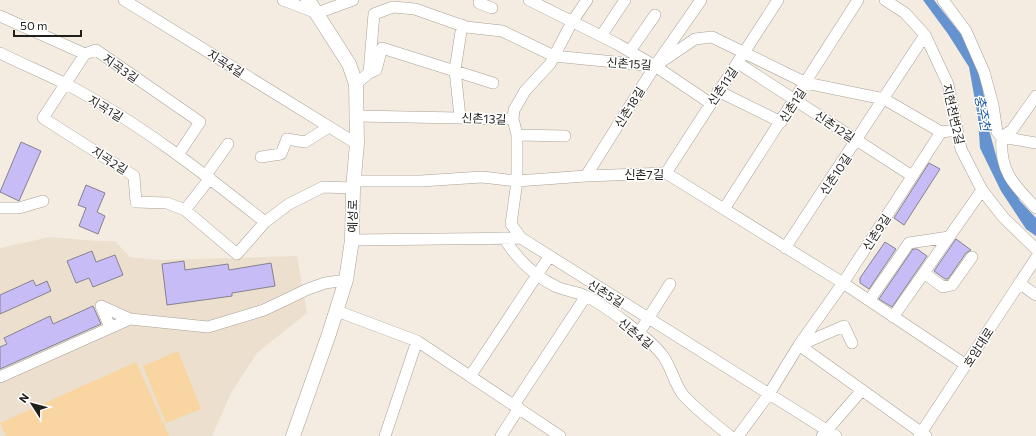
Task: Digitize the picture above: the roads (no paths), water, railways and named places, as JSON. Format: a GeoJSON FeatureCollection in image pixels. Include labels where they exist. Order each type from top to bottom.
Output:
{"type":"FeatureCollection","features":[{"type":"Feature","properties":{"kind":"main road","name":"예성로"},"geometry":{"type":"LineString","coordinates":[[293,436],[337,311],[346,280],[352,240],[353,184],[357,144],[356,84],[349,64],[308,0]]}},
{"type":"Feature","properties":{"kind":"street"},"geometry":{"type":"LineString","coordinates":[[283,0],[317,13],[341,2],[353,0]]}},
{"type":"Feature","properties":{"kind":"street"},"geometry":{"type":"LineString","coordinates":[[480,0],[479,3],[492,8]]}},
{"type":"Feature","properties":{"kind":"street"},"geometry":{"type":"LineString","coordinates":[[513,119],[514,110],[526,91],[550,64],[572,22],[587,0]]}},
{"type":"Feature","properties":{"kind":"street"},"geometry":{"type":"LineString","coordinates":[[601,36],[626,0]]}},
{"type":"Feature","properties":{"kind":"street","name":"신촌18길"},"geometry":{"type":"LineString","coordinates":[[586,176],[655,66],[700,0]]}},
{"type":"Feature","properties":{"kind":"street","name":"신촌11길"},"geometry":{"type":"LineString","coordinates":[[666,173],[778,0]]}},
{"type":"Feature","properties":{"kind":"street","name":"신촌1길"},"geometry":{"type":"LineString","coordinates":[[724,209],[858,0]]}},
{"type":"Feature","properties":{"kind":"street","name":"지현천변2길"},"geometry":{"type":"LineString","coordinates":[[885,0],[906,13],[925,35],[948,84],[961,149],[982,190],[1003,217],[1036,249]]}},
{"type":"Feature","properties":{"kind":"street"},"geometry":{"type":"LineString","coordinates":[[943,0],[966,31],[984,72],[993,105],[996,132],[1002,137],[1036,143]]}},
{"type":"Feature","properties":{"kind":"street","name":"지곡4길"},"geometry":{"type":"LineString","coordinates":[[127,1],[357,144]]}},
{"type":"Feature","properties":{"kind":"street"},"geometry":{"type":"LineString","coordinates":[[532,1],[630,51],[710,103]]}},
{"type":"Feature","properties":{"kind":"street","name":"신촌15길"},"geometry":{"type":"LineString","coordinates":[[369,73],[374,14],[393,7],[415,9],[462,25],[502,31],[554,56],[655,66],[695,39],[712,36],[806,83],[884,99],[941,132]]}},
{"type":"Feature","properties":{"kind":"street"},"geometry":{"type":"LineString","coordinates":[[630,51],[655,15]]}},
{"type":"Feature","properties":{"kind":"street","name":"지곡3길"},"geometry":{"type":"LineString","coordinates":[[0,16],[85,54],[96,50],[200,122],[178,155]]}},
{"type":"Feature","properties":{"kind":"street"},"geometry":{"type":"LineString","coordinates":[[460,117],[455,70],[462,25]]}},
{"type":"Feature","properties":{"kind":"street","name":"신촌10길"},"geometry":{"type":"LineString","coordinates":[[785,248],[925,35]]}},
{"type":"Feature","properties":{"kind":"street"},"geometry":{"type":"LineString","coordinates":[[356,84],[369,73],[376,70],[382,48],[493,83]]}},
{"type":"Feature","properties":{"kind":"street","name":"지곡1길"},"geometry":{"type":"LineString","coordinates":[[0,53],[66,85],[133,129],[178,155],[208,176],[266,222]]}},
{"type":"Feature","properties":{"kind":"street"},"geometry":{"type":"LineString","coordinates":[[66,85],[85,54]]}},
{"type":"Feature","properties":{"kind":"street","name":"신촌12길"},"geometry":{"type":"LineString","coordinates":[[738,63],[912,176]]}},
{"type":"Feature","properties":{"kind":"street","name":"지곡2길"},"geometry":{"type":"LineString","coordinates":[[66,85],[43,118],[134,176],[136,202],[167,203],[185,210],[237,254],[266,222]]}},
{"type":"Feature","properties":{"kind":"street"},"geometry":{"type":"LineString","coordinates":[[718,91],[781,122]]}},
{"type":"Feature","properties":{"kind":"street"},"geometry":{"type":"LineString","coordinates":[[1002,137],[1012,130],[1036,96]]}},
{"type":"Feature","properties":{"kind":"street","name":"신촌13길"},"geometry":{"type":"LineString","coordinates":[[357,116],[513,119],[517,135],[517,181],[511,224],[521,238]]}},
{"type":"Feature","properties":{"kind":"street"},"geometry":{"type":"LineString","coordinates":[[261,157],[281,154],[287,139],[305,142],[329,127]]}},
{"type":"Feature","properties":{"kind":"street"},"geometry":{"type":"LineString","coordinates":[[941,132],[958,130]]}},
{"type":"Feature","properties":{"kind":"street","name":"신촌9길"},"geometry":{"type":"LineString","coordinates":[[738,436],[769,394],[799,345],[843,283],[941,132]]}},
{"type":"Feature","properties":{"kind":"street"},"geometry":{"type":"LineString","coordinates":[[517,135],[565,136]]}},
{"type":"Feature","properties":{"kind":"street"},"geometry":{"type":"LineString","coordinates":[[1002,137],[1001,152],[1011,182],[1036,208]]}},
{"type":"Feature","properties":{"kind":"street"},"geometry":{"type":"LineString","coordinates":[[185,210],[228,144]]}},
{"type":"Feature","properties":{"kind":"street","name":"신촌7길"},"geometry":{"type":"LineString","coordinates":[[353,184],[482,178],[517,181],[586,176],[666,173],[843,283],[966,365]]}},
{"type":"Feature","properties":{"kind":"street"},"geometry":{"type":"LineString","coordinates":[[266,222],[289,204],[323,187],[353,184]]}},
{"type":"Feature","properties":{"kind":"street"},"geometry":{"type":"LineString","coordinates":[[893,317],[982,190]]}},
{"type":"Feature","properties":{"kind":"street"},"geometry":{"type":"LineString","coordinates":[[0,208],[19,208],[43,201]]}},
{"type":"Feature","properties":{"kind":"street"},"geometry":{"type":"LineString","coordinates":[[873,295],[909,243],[949,237]]}},
{"type":"Feature","properties":{"kind":"street","name":"신촌4길"},"geometry":{"type":"LineString","coordinates":[[504,238],[520,261],[537,275],[557,287],[586,296],[639,333],[662,354],[668,363],[673,379],[683,394],[697,409],[730,436]]}},
{"type":"Feature","properties":{"kind":"street"},"geometry":{"type":"LineString","coordinates":[[352,240],[521,238]]}},
{"type":"Feature","properties":{"kind":"street","name":"신촌5길"},"geometry":{"type":"LineString","coordinates":[[521,238],[769,394],[829,434]]}},
{"type":"Feature","properties":{"kind":"street"},"geometry":{"type":"LineString","coordinates":[[471,375],[549,257]]}},
{"type":"Feature","properties":{"kind":"street"},"geometry":{"type":"LineString","coordinates":[[924,273],[943,287],[952,285],[972,257]]}},
{"type":"Feature","properties":{"kind":"street","name":"호암대로"},"geometry":{"type":"LineString","coordinates":[[922,435],[1036,258]]}},
{"type":"Feature","properties":{"kind":"street"},"geometry":{"type":"LineString","coordinates":[[110,328],[101,306],[130,319],[208,326],[279,308],[308,289],[325,283],[346,280]]}},
{"type":"Feature","properties":{"kind":"street"},"geometry":{"type":"LineString","coordinates":[[1019,283],[1036,295]]}},
{"type":"Feature","properties":{"kind":"street"},"geometry":{"type":"LineString","coordinates":[[639,333],[670,284]]}},
{"type":"Feature","properties":{"kind":"street"},"geometry":{"type":"LineString","coordinates":[[501,436],[521,412],[586,296]]}},
{"type":"Feature","properties":{"kind":"street"},"geometry":{"type":"LineString","coordinates":[[337,311],[417,341],[471,375],[521,412],[560,436]]}},
{"type":"Feature","properties":{"kind":"street"},"geometry":{"type":"LineString","coordinates":[[0,377],[130,319]]}},
{"type":"Feature","properties":{"kind":"street"},"geometry":{"type":"LineString","coordinates":[[799,345],[844,326],[852,343]]}},
{"type":"Feature","properties":{"kind":"street"},"geometry":{"type":"LineString","coordinates":[[385,436],[417,341]]}},
{"type":"Feature","properties":{"kind":"street"},"geometry":{"type":"LineString","coordinates":[[799,345],[922,435]]}},
{"type":"Feature","properties":{"kind":"street"},"geometry":{"type":"LineString","coordinates":[[829,434],[862,390]]}},
{"type":"Feature","properties":{"kind":"water","name":"충주천"},"geometry":{"type":"Polygon","coordinates":[[[923,0],[934,0],[968,43],[982,83],[989,130],[997,159],[1020,201],[1036,218],[1036,236],[1026,229],[1001,191],[980,148],[978,117],[969,67],[948,34],[923,0]]]}}]}
